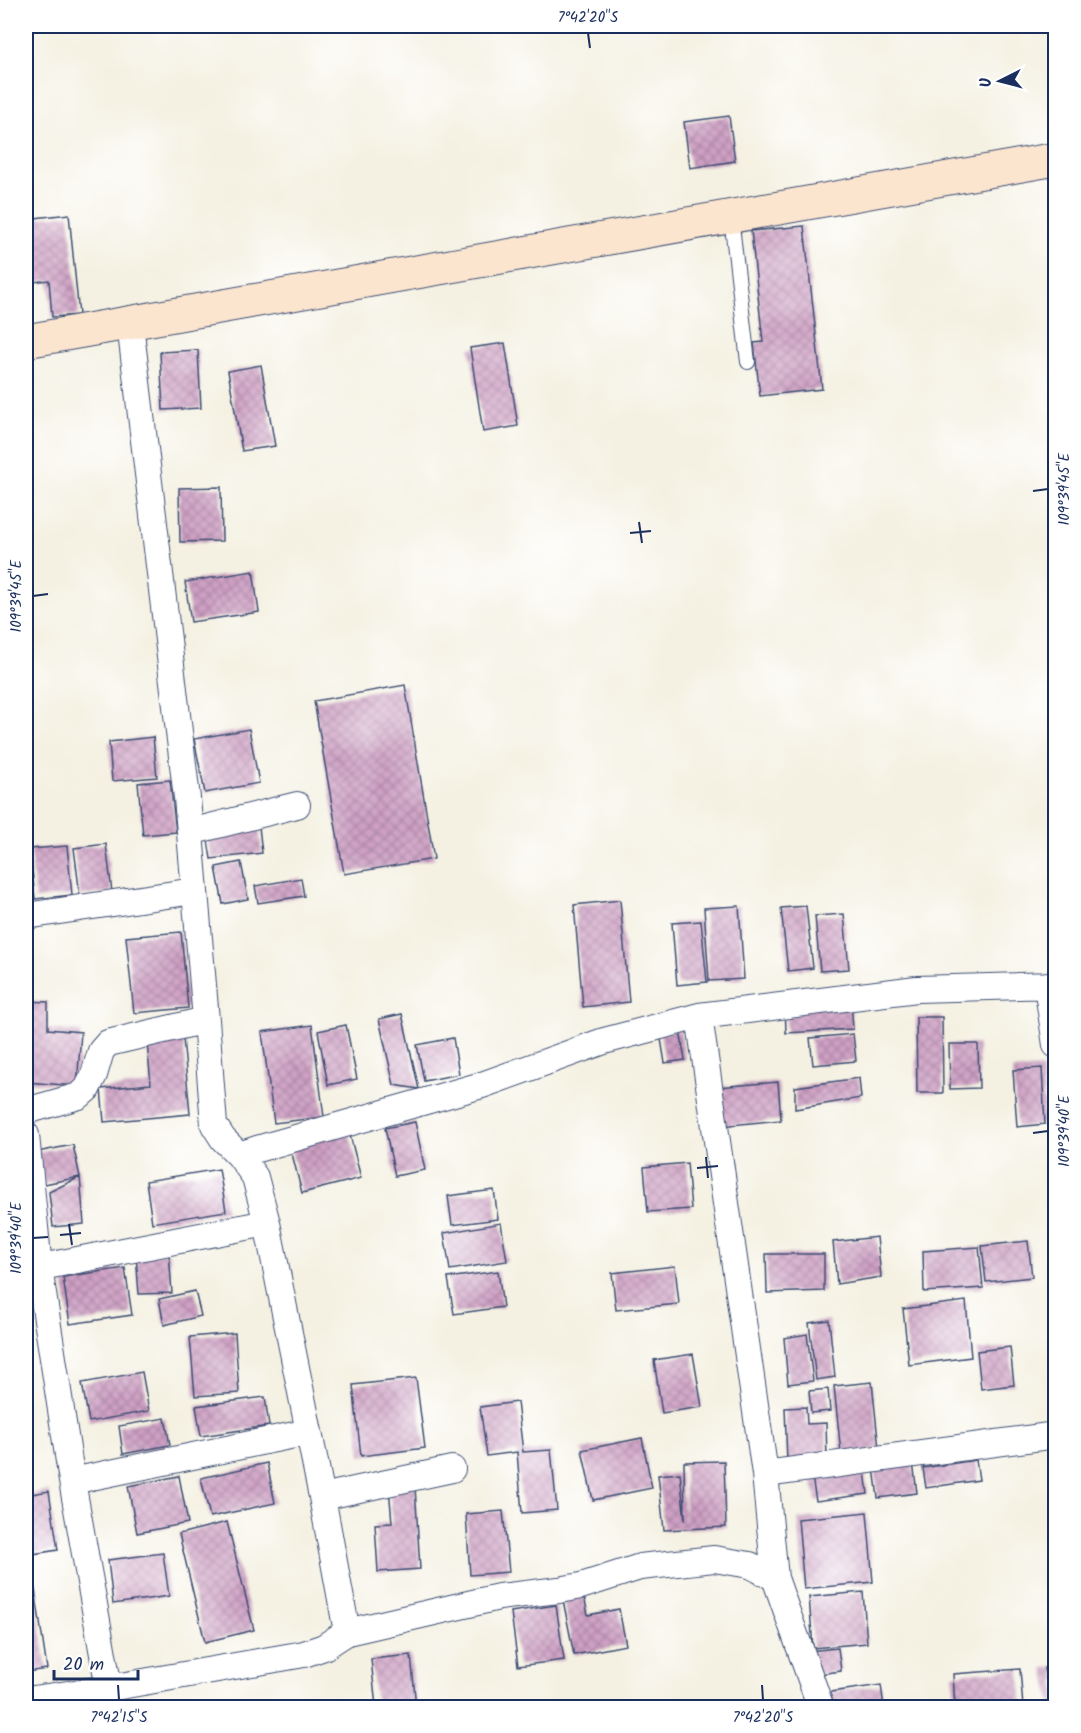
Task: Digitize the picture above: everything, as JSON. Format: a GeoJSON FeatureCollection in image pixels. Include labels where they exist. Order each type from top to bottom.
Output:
{"type":"FeatureCollection","features":[{"type":"Feature","properties":{"kind":"main road"},"geometry":{"type":"LineString","coordinates":[[26,341],[1056,159]]}},
{"type":"Feature","properties":{"kind":"street"},"geometry":{"type":"LineString","coordinates":[[130,324],[186,787],[214,1125],[255,1177],[267,1223],[347,1632]]}},
{"type":"Feature","properties":{"kind":"street"},"geometry":{"type":"LineString","coordinates":[[190,831],[297,805]]}},
{"type":"Feature","properties":{"kind":"street"},"geometry":{"type":"LineString","coordinates":[[26,916],[194,891]]}},
{"type":"Feature","properties":{"kind":"street"},"geometry":{"type":"LineString","coordinates":[[239,1155],[482,1085],[604,1041],[699,1016],[917,989],[1051,985],[1056,1045]]}},
{"type":"Feature","properties":{"kind":"street"},"geometry":{"type":"LineString","coordinates":[[699,1016],[765,1474],[775,1578],[821,1707]]}},
{"type":"Feature","properties":{"kind":"street"},"geometry":{"type":"LineString","coordinates":[[26,1111],[79,1096],[87,1089],[94,1075],[100,1051],[108,1042],[206,1020]]}},
{"type":"Feature","properties":{"kind":"street"},"geometry":{"type":"LineString","coordinates":[[26,1143],[32,1269],[108,1688]]}},
{"type":"Feature","properties":{"kind":"street"},"geometry":{"type":"LineString","coordinates":[[32,1269],[267,1223]]}},
{"type":"Feature","properties":{"kind":"street"},"geometry":{"type":"LineString","coordinates":[[72,1481],[309,1432]]}},
{"type":"Feature","properties":{"kind":"street"},"geometry":{"type":"LineString","coordinates":[[765,1474],[1056,1436]]}},
{"type":"Feature","properties":{"kind":"street"},"geometry":{"type":"LineString","coordinates":[[322,1497],[452,1469]]}},
{"type":"Feature","properties":{"kind":"street"},"geometry":{"type":"LineString","coordinates":[[26,1700],[304,1654],[324,1647],[347,1632],[499,1597],[570,1588],[640,1567],[714,1559],[750,1565],[775,1578]]}},
{"type":"Feature","properties":{"kind":"lane"},"geometry":{"type":"LineString","coordinates":[[731,217],[748,362]]}},
{"type":"Feature","properties":{"kind":"building"},"geometry":{"type":"Polygon","coordinates":[[[729,116],[735,161],[690,168],[684,122],[729,116]]]}},
{"type":"Feature","properties":{"kind":"building"},"geometry":{"type":"Polygon","coordinates":[[[69,214],[79,315],[52,317],[49,280],[26,283],[26,219],[69,214]]]}},
{"type":"Feature","properties":{"kind":"building"},"geometry":{"type":"Polygon","coordinates":[[[804,226],[822,389],[760,396],[754,343],[763,342],[751,231],[804,226]]]}},
{"type":"Feature","properties":{"kind":"building"},"geometry":{"type":"Polygon","coordinates":[[[505,343],[518,426],[483,432],[470,348],[505,343]]]}},
{"type":"Feature","properties":{"kind":"building"},"geometry":{"type":"Polygon","coordinates":[[[198,350],[201,408],[163,410],[160,352],[198,350]]]}},
{"type":"Feature","properties":{"kind":"building"},"geometry":{"type":"Polygon","coordinates":[[[261,365],[275,446],[242,451],[228,371],[261,365]]]}},
{"type":"Feature","properties":{"kind":"building"},"geometry":{"type":"Polygon","coordinates":[[[221,487],[222,541],[180,542],[179,488],[221,487]]]}},
{"type":"Feature","properties":{"kind":"building"},"geometry":{"type":"Polygon","coordinates":[[[253,571],[259,612],[191,622],[185,582],[253,571]]]}},
{"type":"Feature","properties":{"kind":"building"},"geometry":{"type":"Polygon","coordinates":[[[405,685],[434,859],[344,874],[314,701],[405,685]]]}},
{"type":"Feature","properties":{"kind":"building"},"geometry":{"type":"Polygon","coordinates":[[[249,729],[259,783],[205,793],[194,739],[249,729]]]}},
{"type":"Feature","properties":{"kind":"building"},"geometry":{"type":"Polygon","coordinates":[[[153,737],[157,777],[112,781],[109,742],[153,737]]]}},
{"type":"Feature","properties":{"kind":"building"},"geometry":{"type":"Polygon","coordinates":[[[170,780],[176,832],[143,835],[138,783],[170,780]]]}},
{"type":"Feature","properties":{"kind":"building"},"geometry":{"type":"Polygon","coordinates":[[[259,827],[262,853],[211,859],[207,834],[259,827]]]}},
{"type":"Feature","properties":{"kind":"building"},"geometry":{"type":"Polygon","coordinates":[[[106,844],[112,892],[80,896],[74,848],[106,844]]]}},
{"type":"Feature","properties":{"kind":"building"},"geometry":{"type":"Polygon","coordinates":[[[67,846],[72,895],[35,899],[30,849],[67,846]]]}},
{"type":"Feature","properties":{"kind":"building"},"geometry":{"type":"Polygon","coordinates":[[[241,862],[248,899],[223,904],[216,867],[241,862]]]}},
{"type":"Feature","properties":{"kind":"building"},"geometry":{"type":"Polygon","coordinates":[[[301,878],[304,896],[258,903],[255,886],[301,878]]]}},
{"type":"Feature","properties":{"kind":"building"},"geometry":{"type":"Polygon","coordinates":[[[620,900],[629,1002],[583,1007],[574,905],[620,900]]]}},
{"type":"Feature","properties":{"kind":"building"},"geometry":{"type":"Polygon","coordinates":[[[739,906],[744,979],[709,981],[704,908],[739,906]]]}},
{"type":"Feature","properties":{"kind":"building"},"geometry":{"type":"Polygon","coordinates":[[[806,906],[813,968],[788,971],[781,908],[806,906]]]}},
{"type":"Feature","properties":{"kind":"building"},"geometry":{"type":"Polygon","coordinates":[[[844,914],[849,969],[820,971],[815,916],[844,914]]]}},
{"type":"Feature","properties":{"kind":"building"},"geometry":{"type":"Polygon","coordinates":[[[701,921],[707,982],[677,985],[672,923],[701,921]]]}},
{"type":"Feature","properties":{"kind":"building"},"geometry":{"type":"Polygon","coordinates":[[[181,932],[188,1008],[134,1013],[126,937],[181,932]]]}},
{"type":"Feature","properties":{"kind":"building"},"geometry":{"type":"Polygon","coordinates":[[[26,1001],[48,1002],[48,1029],[81,1032],[77,1086],[26,1082],[26,1001]]]}},
{"type":"Feature","properties":{"kind":"building"},"geometry":{"type":"Polygon","coordinates":[[[851,1001],[853,1029],[786,1033],[785,1005],[851,1001]]]}},
{"type":"Feature","properties":{"kind":"building"},"geometry":{"type":"Polygon","coordinates":[[[402,1014],[419,1089],[394,1085],[379,1019],[402,1014]]]}},
{"type":"Feature","properties":{"kind":"building"},"geometry":{"type":"Polygon","coordinates":[[[916,1017],[942,1017],[943,1093],[917,1093],[916,1017]]]}},
{"type":"Feature","properties":{"kind":"building"},"geometry":{"type":"Polygon","coordinates":[[[312,1025],[324,1117],[274,1123],[262,1032],[312,1025]]]}},
{"type":"Feature","properties":{"kind":"building"},"geometry":{"type":"Polygon","coordinates":[[[346,1025],[357,1079],[328,1085],[318,1031],[346,1025]]]}},
{"type":"Feature","properties":{"kind":"building"},"geometry":{"type":"Polygon","coordinates":[[[680,1030],[685,1060],[665,1063],[660,1033],[680,1030]]]}},
{"type":"Feature","properties":{"kind":"building"},"geometry":{"type":"Polygon","coordinates":[[[853,1034],[856,1061],[813,1065],[810,1038],[853,1034]]]}},
{"type":"Feature","properties":{"kind":"building"},"geometry":{"type":"Polygon","coordinates":[[[183,1038],[190,1114],[104,1122],[101,1089],[151,1084],[147,1042],[183,1038]]]}},
{"type":"Feature","properties":{"kind":"building"},"geometry":{"type":"Polygon","coordinates":[[[453,1038],[459,1074],[424,1081],[417,1045],[453,1038]]]}},
{"type":"Feature","properties":{"kind":"building"},"geometry":{"type":"Polygon","coordinates":[[[949,1044],[978,1044],[979,1088],[950,1089],[949,1044]]]}},
{"type":"Feature","properties":{"kind":"building"},"geometry":{"type":"Polygon","coordinates":[[[1042,1068],[1045,1124],[1017,1127],[1013,1070],[1042,1068]]]}},
{"type":"Feature","properties":{"kind":"building"},"geometry":{"type":"Polygon","coordinates":[[[859,1078],[861,1098],[795,1109],[795,1087],[859,1078]]]}},
{"type":"Feature","properties":{"kind":"building"},"geometry":{"type":"Polygon","coordinates":[[[778,1082],[781,1120],[721,1126],[718,1087],[778,1082]]]}},
{"type":"Feature","properties":{"kind":"building"},"geometry":{"type":"Polygon","coordinates":[[[415,1122],[425,1170],[395,1176],[385,1128],[415,1122]]]}},
{"type":"Feature","properties":{"kind":"building"},"geometry":{"type":"Polygon","coordinates":[[[349,1131],[361,1178],[302,1193],[290,1146],[349,1131]]]}},
{"type":"Feature","properties":{"kind":"building"},"geometry":{"type":"Polygon","coordinates":[[[73,1145],[80,1177],[44,1184],[37,1152],[73,1145]]]}},
{"type":"Feature","properties":{"kind":"building"},"geometry":{"type":"Polygon","coordinates":[[[687,1163],[691,1209],[648,1212],[644,1167],[687,1163]]]}},
{"type":"Feature","properties":{"kind":"building"},"geometry":{"type":"Polygon","coordinates":[[[219,1169],[226,1211],[152,1223],[146,1181],[219,1169]]]}},
{"type":"Feature","properties":{"kind":"building"},"geometry":{"type":"Polygon","coordinates":[[[80,1177],[84,1224],[53,1227],[49,1192],[80,1177]]]}},
{"type":"Feature","properties":{"kind":"building"},"geometry":{"type":"Polygon","coordinates":[[[494,1190],[498,1219],[452,1225],[448,1196],[494,1190]]]}},
{"type":"Feature","properties":{"kind":"building"},"geometry":{"type":"Polygon","coordinates":[[[501,1223],[507,1261],[450,1270],[444,1233],[501,1223]]]}},
{"type":"Feature","properties":{"kind":"building"},"geometry":{"type":"Polygon","coordinates":[[[877,1237],[881,1277],[837,1284],[833,1242],[877,1237]]]}},
{"type":"Feature","properties":{"kind":"building"},"geometry":{"type":"Polygon","coordinates":[[[1028,1241],[1032,1277],[986,1282],[982,1246],[1028,1241]]]}},
{"type":"Feature","properties":{"kind":"building"},"geometry":{"type":"Polygon","coordinates":[[[979,1247],[983,1288],[924,1292],[923,1251],[979,1247]]]}},
{"type":"Feature","properties":{"kind":"building"},"geometry":{"type":"Polygon","coordinates":[[[169,1253],[172,1293],[139,1294],[136,1255],[169,1253]]]}},
{"type":"Feature","properties":{"kind":"building"},"geometry":{"type":"Polygon","coordinates":[[[766,1254],[824,1254],[824,1291],[767,1293],[766,1254]]]}},
{"type":"Feature","properties":{"kind":"building"},"geometry":{"type":"Polygon","coordinates":[[[675,1266],[679,1304],[616,1310],[612,1273],[675,1266]]]}},
{"type":"Feature","properties":{"kind":"building"},"geometry":{"type":"Polygon","coordinates":[[[125,1268],[132,1315],[70,1324],[63,1277],[125,1268]]]}},
{"type":"Feature","properties":{"kind":"building"},"geometry":{"type":"Polygon","coordinates":[[[498,1271],[503,1307],[454,1314],[448,1278],[498,1271]]]}},
{"type":"Feature","properties":{"kind":"building"},"geometry":{"type":"Polygon","coordinates":[[[195,1291],[201,1316],[164,1325],[159,1299],[195,1291]]]}},
{"type":"Feature","properties":{"kind":"building"},"geometry":{"type":"Polygon","coordinates":[[[966,1301],[971,1357],[909,1365],[903,1309],[966,1301]]]}},
{"type":"Feature","properties":{"kind":"building"},"geometry":{"type":"Polygon","coordinates":[[[829,1320],[835,1377],[816,1380],[809,1323],[829,1320]]]}},
{"type":"Feature","properties":{"kind":"building"},"geometry":{"type":"Polygon","coordinates":[[[235,1333],[239,1393],[195,1396],[190,1337],[235,1333]]]}},
{"type":"Feature","properties":{"kind":"building"},"geometry":{"type":"Polygon","coordinates":[[[807,1334],[813,1381],[788,1384],[784,1338],[807,1334]]]}},
{"type":"Feature","properties":{"kind":"building"},"geometry":{"type":"Polygon","coordinates":[[[1010,1347],[1014,1385],[981,1389],[977,1351],[1010,1347]]]}},
{"type":"Feature","properties":{"kind":"building"},"geometry":{"type":"Polygon","coordinates":[[[693,1354],[702,1407],[662,1413],[654,1360],[693,1354]]]}},
{"type":"Feature","properties":{"kind":"building"},"geometry":{"type":"Polygon","coordinates":[[[142,1372],[149,1411],[89,1422],[82,1383],[142,1372]]]}},
{"type":"Feature","properties":{"kind":"building"},"geometry":{"type":"Polygon","coordinates":[[[416,1378],[425,1448],[361,1456],[353,1385],[416,1378]]]}},
{"type":"Feature","properties":{"kind":"building"},"geometry":{"type":"Polygon","coordinates":[[[872,1382],[879,1449],[841,1453],[834,1386],[872,1382]]]}},
{"type":"Feature","properties":{"kind":"building"},"geometry":{"type":"Polygon","coordinates":[[[828,1389],[830,1411],[811,1413],[809,1391],[828,1389]]]}},
{"type":"Feature","properties":{"kind":"building"},"geometry":{"type":"Polygon","coordinates":[[[265,1397],[269,1426],[201,1436],[196,1406],[265,1397]]]}},
{"type":"Feature","properties":{"kind":"building"},"geometry":{"type":"Polygon","coordinates":[[[517,1402],[523,1452],[551,1450],[557,1510],[522,1513],[517,1452],[487,1456],[480,1407],[517,1402]]]}},
{"type":"Feature","properties":{"kind":"building"},"geometry":{"type":"Polygon","coordinates":[[[806,1407],[807,1424],[826,1423],[827,1459],[787,1461],[785,1408],[806,1407]]]}},
{"type":"Feature","properties":{"kind":"building"},"geometry":{"type":"Polygon","coordinates":[[[165,1418],[170,1445],[123,1454],[119,1426],[165,1418]]]}},
{"type":"Feature","properties":{"kind":"building"},"geometry":{"type":"Polygon","coordinates":[[[642,1438],[652,1488],[593,1500],[582,1450],[642,1438]]]}},
{"type":"Feature","properties":{"kind":"building"},"geometry":{"type":"Polygon","coordinates":[[[976,1460],[979,1480],[926,1488],[923,1468],[976,1460]]]}},
{"type":"Feature","properties":{"kind":"building"},"geometry":{"type":"Polygon","coordinates":[[[724,1461],[726,1527],[664,1530],[658,1475],[680,1473],[685,1521],[684,1462],[724,1461]]]}},
{"type":"Feature","properties":{"kind":"building"},"geometry":{"type":"Polygon","coordinates":[[[913,1462],[917,1493],[878,1498],[874,1468],[913,1462]]]}},
{"type":"Feature","properties":{"kind":"building"},"geometry":{"type":"Polygon","coordinates":[[[267,1463],[275,1503],[210,1517],[201,1478],[267,1463]]]}},
{"type":"Feature","properties":{"kind":"building"},"geometry":{"type":"Polygon","coordinates":[[[864,1464],[868,1494],[816,1501],[811,1471],[864,1464]]]}},
{"type":"Feature","properties":{"kind":"building"},"geometry":{"type":"Polygon","coordinates":[[[179,1476],[188,1523],[137,1533],[128,1486],[179,1476]]]}},
{"type":"Feature","properties":{"kind":"building"},"geometry":{"type":"Polygon","coordinates":[[[415,1486],[420,1569],[378,1572],[375,1524],[392,1523],[389,1487],[415,1486]]]}},
{"type":"Feature","properties":{"kind":"building"},"geometry":{"type":"Polygon","coordinates":[[[49,1491],[58,1550],[26,1555],[26,1495],[49,1491]]]}},
{"type":"Feature","properties":{"kind":"building"},"geometry":{"type":"Polygon","coordinates":[[[503,1511],[509,1572],[470,1575],[466,1514],[503,1511]]]}},
{"type":"Feature","properties":{"kind":"building"},"geometry":{"type":"Polygon","coordinates":[[[867,1512],[873,1582],[804,1589],[798,1519],[867,1512]]]}},
{"type":"Feature","properties":{"kind":"building"},"geometry":{"type":"Polygon","coordinates":[[[227,1522],[254,1630],[205,1642],[179,1534],[227,1522]]]}},
{"type":"Feature","properties":{"kind":"building"},"geometry":{"type":"Polygon","coordinates":[[[163,1553],[169,1596],[113,1604],[108,1560],[163,1553]]]}},
{"type":"Feature","properties":{"kind":"building"},"geometry":{"type":"Polygon","coordinates":[[[35,1589],[47,1669],[26,1672],[26,1590],[35,1589]]]}},
{"type":"Feature","properties":{"kind":"building"},"geometry":{"type":"Polygon","coordinates":[[[863,1592],[867,1643],[813,1648],[809,1597],[863,1592]]]}},
{"type":"Feature","properties":{"kind":"building"},"geometry":{"type":"Polygon","coordinates":[[[584,1596],[588,1615],[619,1609],[626,1645],[574,1655],[563,1600],[584,1596]]]}},
{"type":"Feature","properties":{"kind":"building"},"geometry":{"type":"Polygon","coordinates":[[[556,1605],[564,1660],[518,1666],[511,1612],[556,1605]]]}},
{"type":"Feature","properties":{"kind":"building"},"geometry":{"type":"Polygon","coordinates":[[[838,1648],[841,1671],[811,1675],[808,1651],[838,1648]]]}},
{"type":"Feature","properties":{"kind":"building"},"geometry":{"type":"Polygon","coordinates":[[[411,1655],[416,1707],[376,1707],[371,1659],[411,1655]]]}},
{"type":"Feature","properties":{"kind":"building"},"geometry":{"type":"Polygon","coordinates":[[[1056,1666],[1056,1707],[1052,1707],[1044,1668],[1056,1666]]]}},
{"type":"Feature","properties":{"kind":"building"},"geometry":{"type":"Polygon","coordinates":[[[1020,1669],[1023,1707],[955,1707],[953,1674],[1020,1669]]]}},
{"type":"Feature","properties":{"kind":"building"},"geometry":{"type":"Polygon","coordinates":[[[881,1685],[884,1707],[826,1707],[824,1693],[881,1685]]]}}]}
